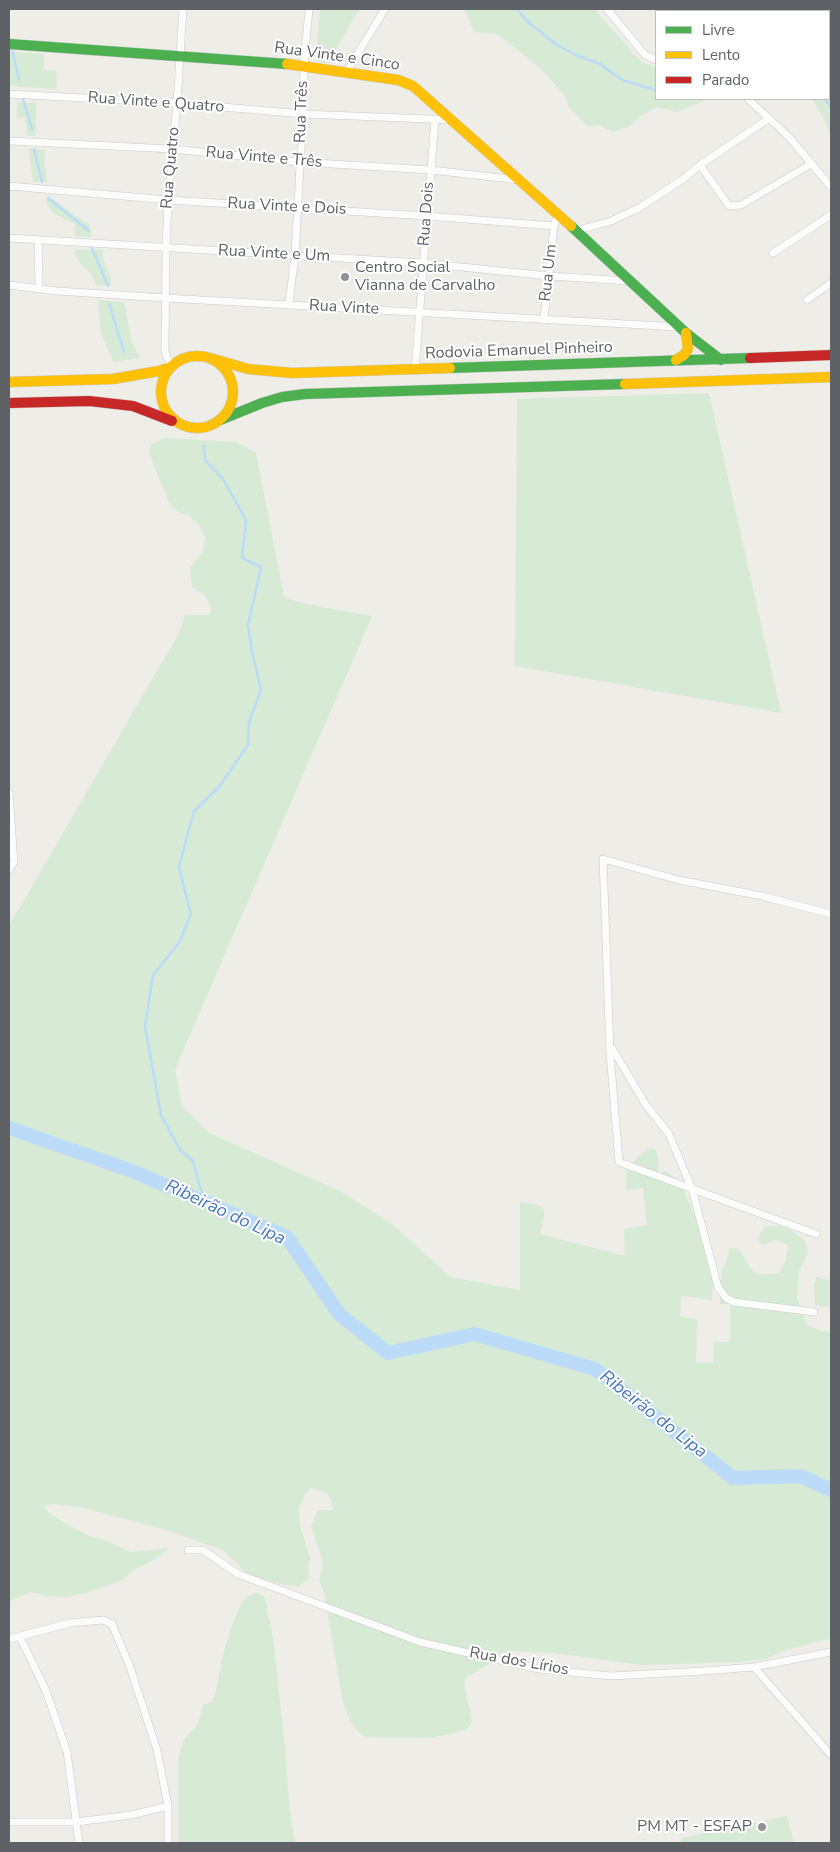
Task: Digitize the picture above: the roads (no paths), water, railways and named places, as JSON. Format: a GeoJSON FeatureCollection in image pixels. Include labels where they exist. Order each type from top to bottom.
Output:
{"type":"FeatureCollection","features":[{"type":"Feature","properties":{"kind":"main road","name":"Rua Vinte e Cinco"},"geometry":{"type":"LineString","coordinates":[[9,44],[304,65],[398,80],[413,86],[558,214],[683,330],[721,360]]}},
{"type":"Feature","properties":{"kind":"main road"},"geometry":{"type":"LineString","coordinates":[[676,360],[684,355],[688,349],[683,330]]}},
{"type":"Feature","properties":{"kind":"main road","name":"Rodovia Emanuel Pinheiro"},"geometry":{"type":"LineString","coordinates":[[210,358],[246,368],[271,372],[415,370],[831,355]]}},
{"type":"Feature","properties":{"kind":"main road"},"geometry":{"type":"LineString","coordinates":[[9,382],[113,379],[159,371],[182,358],[196,356],[210,358],[225,368],[232,385],[233,398],[229,410],[220,420]]}},
{"type":"Feature","properties":{"kind":"main road"},"geometry":{"type":"LineString","coordinates":[[170,366],[163,379],[160,395],[166,411],[177,423]]}},
{"type":"Feature","properties":{"kind":"main road"},"geometry":{"type":"LineString","coordinates":[[9,404],[89,401],[133,406],[150,411],[188,428],[199,429],[211,426],[220,420],[262,403],[282,397],[305,394],[831,377]]}},
{"type":"Feature","properties":{"kind":"street","name":"Rua Quatro"},"geometry":{"type":"LineString","coordinates":[[170,366],[166,352],[166,248],[183,9]]}},
{"type":"Feature","properties":{"kind":"street","name":"Rua Três"},"geometry":{"type":"LineString","coordinates":[[289,304],[295,256],[304,65],[309,9]]}},
{"type":"Feature","properties":{"kind":"street"},"geometry":{"type":"LineString","coordinates":[[347,71],[385,9]]}},
{"type":"Feature","properties":{"kind":"street"},"geometry":{"type":"LineString","coordinates":[[607,9],[645,55],[655,60]]}},
{"type":"Feature","properties":{"kind":"street","name":"Rua Vinte e Quatro"},"geometry":{"type":"LineString","coordinates":[[9,94],[177,103],[303,114]]}},
{"type":"Feature","properties":{"kind":"street"},"geometry":{"type":"LineString","coordinates":[[749,100],[789,137],[831,187]]}},
{"type":"Feature","properties":{"kind":"street"},"geometry":{"type":"LineString","coordinates":[[303,114],[453,120]]}},
{"type":"Feature","properties":{"kind":"street","name":"Rua Dois"},"geometry":{"type":"LineString","coordinates":[[415,370],[435,119]]}},
{"type":"Feature","properties":{"kind":"street"},"geometry":{"type":"LineString","coordinates":[[576,231],[611,221],[639,208],[768,119]]}},
{"type":"Feature","properties":{"kind":"street","name":"Rua Vinte e Três"},"geometry":{"type":"LineString","coordinates":[[9,140],[172,149],[300,162],[431,170],[518,180]]}},
{"type":"Feature","properties":{"kind":"street"},"geometry":{"type":"LineString","coordinates":[[700,165],[729,206],[741,205],[811,164]]}},
{"type":"Feature","properties":{"kind":"street","name":"Rua Vinte e Dois"},"geometry":{"type":"LineString","coordinates":[[9,186],[168,200],[297,207],[554,226]]}},
{"type":"Feature","properties":{"kind":"street"},"geometry":{"type":"LineString","coordinates":[[554,226],[558,214]]}},
{"type":"Feature","properties":{"kind":"street"},"geometry":{"type":"LineString","coordinates":[[773,253],[831,215]]}},
{"type":"Feature","properties":{"kind":"street","name":"Rua Um"},"geometry":{"type":"LineString","coordinates":[[544,320],[554,226]]}},
{"type":"Feature","properties":{"kind":"street","name":"Rua Vinte e Um"},"geometry":{"type":"LineString","coordinates":[[9,238],[423,263],[549,276],[629,281]]}},
{"type":"Feature","properties":{"kind":"street"},"geometry":{"type":"LineString","coordinates":[[38,240],[39,288]]}},
{"type":"Feature","properties":{"kind":"street"},"geometry":{"type":"LineString","coordinates":[[807,300],[831,284]]}},
{"type":"Feature","properties":{"kind":"street","name":"Rua Vinte"},"geometry":{"type":"LineString","coordinates":[[9,285],[57,291],[683,330]]}},
{"type":"Feature","properties":{"kind":"street"},"geometry":{"type":"LineString","coordinates":[[9,793],[14,862],[9,870]]}},
{"type":"Feature","properties":{"kind":"street"},"geometry":{"type":"LineString","coordinates":[[816,1234],[619,1162],[610,1044],[603,859],[680,880],[762,896],[831,914]]}},
{"type":"Feature","properties":{"kind":"street"},"geometry":{"type":"LineString","coordinates":[[610,1044],[616,1058],[633,1085],[669,1134],[692,1189],[718,1287],[726,1298],[734,1302],[814,1312]]}},
{"type":"Feature","properties":{"kind":"street","name":"Rua dos Lírios"},"geometry":{"type":"LineString","coordinates":[[188,1550],[203,1550],[238,1574],[420,1642],[539,1669],[611,1676],[754,1667],[831,1652]]}},
{"type":"Feature","properties":{"kind":"street"},"geometry":{"type":"LineString","coordinates":[[9,1640],[70,1622],[103,1620],[112,1624],[130,1667],[157,1750],[168,1806],[168,1843]]}},
{"type":"Feature","properties":{"kind":"street"},"geometry":{"type":"LineString","coordinates":[[20,1637],[46,1691],[67,1752],[79,1843]]}},
{"type":"Feature","properties":{"kind":"street"},"geometry":{"type":"LineString","coordinates":[[754,1667],[831,1755]]}},
{"type":"Feature","properties":{"kind":"street"},"geometry":{"type":"LineString","coordinates":[[9,1822],[76,1822],[131,1815],[168,1806]]}},
{"type":"Feature","properties":{"kind":"waterway"},"geometry":{"type":"LineString","coordinates":[[517,9],[528,22],[557,45],[578,56],[600,64],[622,80],[655,90]]}},
{"type":"Feature","properties":{"kind":"waterway"},"geometry":{"type":"LineString","coordinates":[[12,49],[19,80]]}},
{"type":"Feature","properties":{"kind":"waterway"},"geometry":{"type":"LineString","coordinates":[[23,99],[32,129]]}},
{"type":"Feature","properties":{"kind":"waterway"},"geometry":{"type":"LineString","coordinates":[[826,100],[831,107]]}},
{"type":"Feature","properties":{"kind":"waterway"},"geometry":{"type":"LineString","coordinates":[[34,149],[42,182]]}},
{"type":"Feature","properties":{"kind":"waterway"},"geometry":{"type":"LineString","coordinates":[[48,198],[89,231]]}},
{"type":"Feature","properties":{"kind":"waterway"},"geometry":{"type":"LineString","coordinates":[[91,246],[108,286]]}},
{"type":"Feature","properties":{"kind":"waterway"},"geometry":{"type":"LineString","coordinates":[[109,303],[124,352]]}},
{"type":"Feature","properties":{"kind":"waterway"},"geometry":{"type":"LineString","coordinates":[[204,446],[205,460],[223,479],[246,520],[242,558],[261,567],[248,626],[261,690],[249,722],[248,745],[219,787],[194,811],[179,867],[191,914],[179,943],[153,975],[145,1026],[161,1115],[180,1150],[193,1161],[200,1187],[208,1204]]}},
{"type":"Feature","properties":{"kind":"waterway","name":"Ribeirão do Lipa"},"geometry":{"type":"LineString","coordinates":[[9,1128],[132,1171],[287,1237],[339,1314],[388,1353],[474,1334],[595,1369],[733,1478],[800,1476],[831,1490]]}},
{"type":"Feature","properties":{"kind":"place","name":"Centro Social Vianna de Carvalho"},"geometry":{"type":"Point","coordinates":[345,277]}},
{"type":"Feature","properties":{"kind":"place","name":"PM MT - ESFAP"},"geometry":{"type":"Point","coordinates":[762,1827]}}]}
